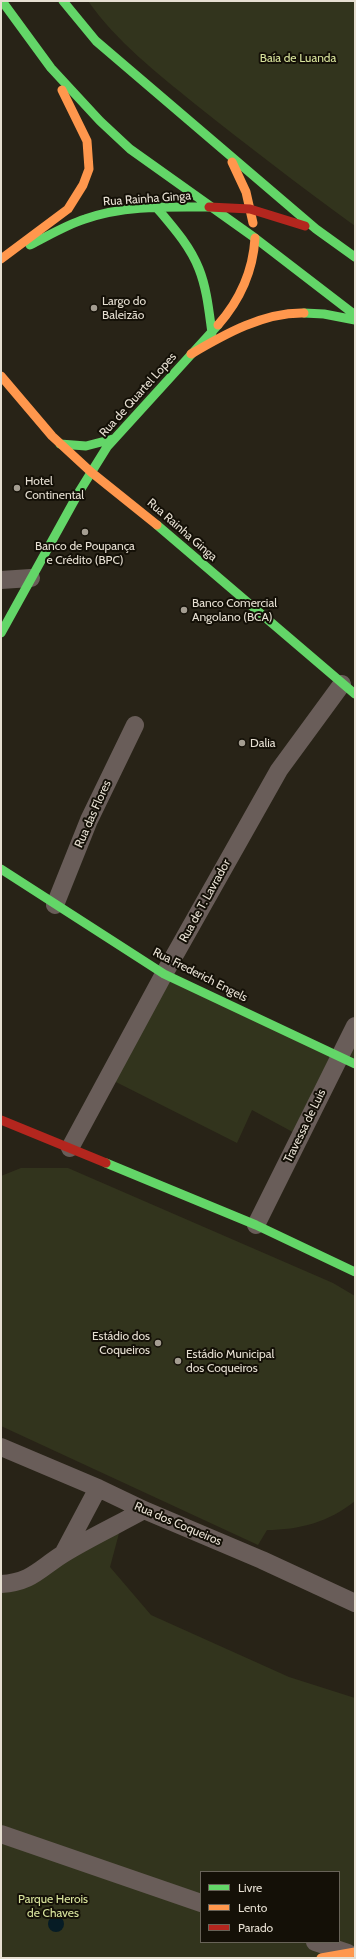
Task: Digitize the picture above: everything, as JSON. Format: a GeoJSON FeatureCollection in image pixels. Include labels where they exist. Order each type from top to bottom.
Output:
{"type":"FeatureCollection","features":[{"type":"Feature","properties":{"kind":"street"},"geometry":{"type":"LineString","coordinates":[[2,1],[51,68],[100,121],[130,149],[209,207],[255,238],[355,315]]}},
{"type":"Feature","properties":{"kind":"street"},"geometry":{"type":"LineString","coordinates":[[63,1],[96,41],[316,229],[355,257]]}},
{"type":"Feature","properties":{"kind":"street"},"geometry":{"type":"LineString","coordinates":[[1,259],[68,208],[83,185],[89,169],[87,141],[51,68]]}},
{"type":"Feature","properties":{"kind":"street","name":"Rua de Quartel Lopes"},"geometry":{"type":"LineString","coordinates":[[1,633],[91,472],[113,439],[212,333],[227,315],[248,279],[254,256],[255,238],[250,209],[240,174],[230,158],[218,145]]}},
{"type":"Feature","properties":{"kind":"street","name":"Rua Rainha Ginga"},"geometry":{"type":"LineString","coordinates":[[1,259],[73,223],[94,215],[157,208],[209,207],[250,209],[268,213],[316,229]]}},
{"type":"Feature","properties":{"kind":"street"},"geometry":{"type":"LineString","coordinates":[[157,208],[179,235],[198,267],[206,296],[212,333]]}},
{"type":"Feature","properties":{"kind":"street"},"geometry":{"type":"LineString","coordinates":[[191,354],[238,329],[269,318],[317,314],[355,320]]}},
{"type":"Feature","properties":{"kind":"street","name":"Rua Rainha Ginga"},"geometry":{"type":"LineString","coordinates":[[1,376],[60,444],[91,472],[135,506],[349,689]]}},
{"type":"Feature","properties":{"kind":"street"},"geometry":{"type":"LineString","coordinates":[[60,444],[86,446],[113,439]]}},
{"type":"Feature","properties":{"kind":"street"},"geometry":{"type":"LineString","coordinates":[[1,580],[31,578]]}},
{"type":"Feature","properties":{"kind":"street","name":"Rua de T. Lavrador"},"geometry":{"type":"LineString","coordinates":[[70,1148],[164,974],[279,770],[349,689]]}},
{"type":"Feature","properties":{"kind":"street","name":"Rua das Flores"},"geometry":{"type":"LineString","coordinates":[[55,905],[89,820],[135,725]]}},
{"type":"Feature","properties":{"kind":"street","name":"Rua Frederich Engels"},"geometry":{"type":"LineString","coordinates":[[1,869],[164,974],[347,1060]]}},
{"type":"Feature","properties":{"kind":"street","name":"Travessa de Luis"},"geometry":{"type":"LineString","coordinates":[[256,1225],[347,1060],[355,1026]]}},
{"type":"Feature","properties":{"kind":"street"},"geometry":{"type":"LineString","coordinates":[[1,1120],[256,1225],[355,1272]]}},
{"type":"Feature","properties":{"kind":"street","name":"Rua dos Coqueiros"},"geometry":{"type":"LineString","coordinates":[[1,1447],[262,1560],[355,1603]]}},
{"type":"Feature","properties":{"kind":"street"},"geometry":{"type":"LineString","coordinates":[[63,1554],[98,1488]]}},
{"type":"Feature","properties":{"kind":"street"},"geometry":{"type":"LineString","coordinates":[[1,1584],[16,1583],[34,1576],[63,1554],[144,1510]]}},
{"type":"Feature","properties":{"kind":"street"},"geometry":{"type":"LineString","coordinates":[[1,1834],[200,1903]]}},
{"type":"Feature","properties":{"kind":"street"},"geometry":{"type":"LineString","coordinates":[[318,1943],[350,1955]]}},
{"type":"Feature","properties":{"kind":"street"},"geometry":{"type":"LineString","coordinates":[[321,1958],[350,1955]]}},
{"type":"Feature","properties":{"kind":"green space","name":"Baía de Luanda"},"geometry":{"type":"Polygon","coordinates":[[[88,1],[355,1],[355,226],[254,151],[166,80],[111,30],[88,1]]]}},
{"type":"Feature","properties":{"kind":"green space"},"geometry":{"type":"Polygon","coordinates":[[[164,974],[339,1056],[355,1026],[355,1063],[340,1056],[300,1136],[252,1110],[237,1143],[108,1078],[164,974]]]}},
{"type":"Feature","properties":{"kind":"green space","name":"Estádio Municipal dos Coqueiros"},"geometry":{"type":"Polygon","coordinates":[[[21,1168],[68,1168],[333,1283],[355,1296],[355,1501],[335,1514],[313,1523],[279,1530],[267,1530],[258,1545],[1,1426],[1,1176],[21,1168]]]}},
{"type":"Feature","properties":{"kind":"green space","name":"Parque Herois de Chaves"},"geometry":{"type":"Polygon","coordinates":[[[122,1522],[110,1567],[151,1615],[289,1677],[355,1698],[355,1952],[321,1958],[1,1958],[1,1583],[122,1522]]]}},
{"type":"Feature","properties":{"kind":"water"},"geometry":{"type":"Polygon","coordinates":[[[53,1916],[59,1916],[64,1921],[62,1930],[59,1932],[53,1932],[48,1927],[48,1921],[53,1916]]]}},
{"type":"Feature","properties":{"kind":"traffic: fast"},"geometry":{"type":"LineString","coordinates":[[2,1],[51,68],[100,121],[130,149],[255,238],[355,315]]}},
{"type":"Feature","properties":{"kind":"traffic: fast"},"geometry":{"type":"LineString","coordinates":[[63,1],[96,41],[316,229],[355,257]]}},
{"type":"Feature","properties":{"kind":"traffic: fast"},"geometry":{"type":"LineString","coordinates":[[30,245],[71,224],[100,214],[131,209],[209,207]]}},
{"type":"Feature","properties":{"kind":"traffic: fast"},"geometry":{"type":"LineString","coordinates":[[157,208],[191,252],[199,269],[206,293],[212,333]]}},
{"type":"Feature","properties":{"kind":"traffic: fast"},"geometry":{"type":"LineString","coordinates":[[304,313],[324,314],[355,320]]}},
{"type":"Feature","properties":{"kind":"traffic: fast"},"geometry":{"type":"LineString","coordinates":[[1,633],[79,492],[107,447],[218,325]]}},
{"type":"Feature","properties":{"kind":"traffic: fast"},"geometry":{"type":"LineString","coordinates":[[60,444],[86,446],[113,439]]}},
{"type":"Feature","properties":{"kind":"traffic: fast"},"geometry":{"type":"LineString","coordinates":[[157,525],[355,694]]}},
{"type":"Feature","properties":{"kind":"traffic: fast"},"geometry":{"type":"LineString","coordinates":[[1,869],[164,974],[355,1064]]}},
{"type":"Feature","properties":{"kind":"traffic: fast"},"geometry":{"type":"LineString","coordinates":[[106,1163],[256,1225],[355,1272]]}},
{"type":"Feature","properties":{"kind":"traffic: slow"},"geometry":{"type":"LineString","coordinates":[[1,259],[68,209],[83,185],[89,169],[87,141],[62,90]]}},
{"type":"Feature","properties":{"kind":"traffic: slow"},"geometry":{"type":"LineString","coordinates":[[232,162],[246,192],[253,223]]}},
{"type":"Feature","properties":{"kind":"traffic: slow"},"geometry":{"type":"LineString","coordinates":[[218,325],[233,306],[244,284],[254,250],[255,238]]}},
{"type":"Feature","properties":{"kind":"traffic: slow"},"geometry":{"type":"LineString","coordinates":[[191,354],[231,332],[260,320],[274,316],[304,313]]}},
{"type":"Feature","properties":{"kind":"traffic: slow"},"geometry":{"type":"LineString","coordinates":[[1,376],[52,436],[91,472],[157,525]]}},
{"type":"Feature","properties":{"kind":"traffic: slow"},"geometry":{"type":"LineString","coordinates":[[321,1958],[355,1952]]}},
{"type":"Feature","properties":{"kind":"traffic: jam"},"geometry":{"type":"LineString","coordinates":[[209,207],[250,209],[305,226]]}},
{"type":"Feature","properties":{"kind":"traffic: jam"},"geometry":{"type":"LineString","coordinates":[[1,1120],[106,1163]]}},
{"type":"Feature","properties":{"kind":"place","name":"Largo do Baleizão"},"geometry":{"type":"Point","coordinates":[94,308]}},
{"type":"Feature","properties":{"kind":"place","name":"Hotel Continental"},"geometry":{"type":"Point","coordinates":[17,488]}},
{"type":"Feature","properties":{"kind":"place","name":"Banco de Poupança e Crédito (BPC)"},"geometry":{"type":"Point","coordinates":[85,532]}},
{"type":"Feature","properties":{"kind":"place","name":"Banco Comercial Angolano (BCA)"},"geometry":{"type":"Point","coordinates":[184,610]}},
{"type":"Feature","properties":{"kind":"place","name":"Dalia"},"geometry":{"type":"Point","coordinates":[242,743]}},
{"type":"Feature","properties":{"kind":"place","name":"Estádio dos Coqueiros"},"geometry":{"type":"Point","coordinates":[158,1343]}},
{"type":"Feature","properties":{"kind":"place","name":"Estádio Municipal dos Coqueiros"},"geometry":{"type":"Point","coordinates":[178,1361]}}]}
